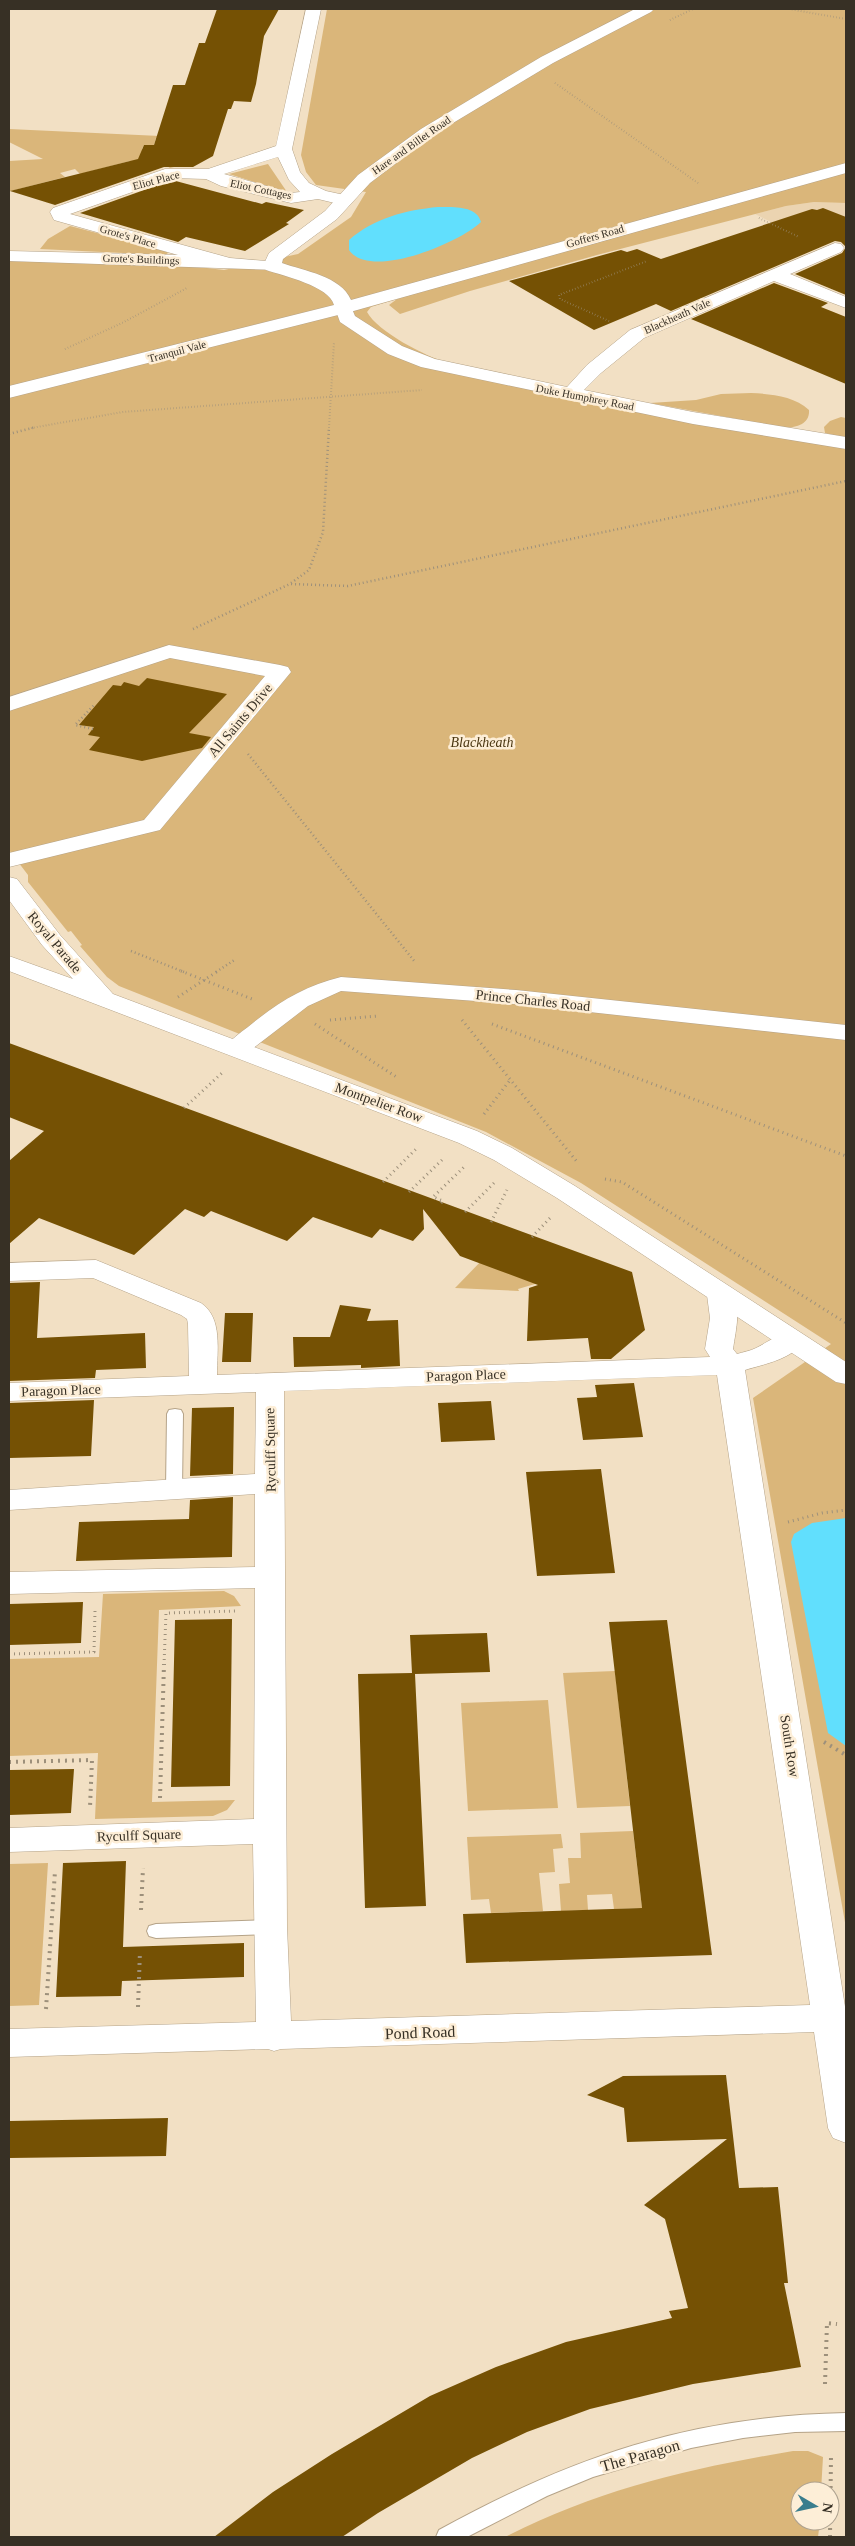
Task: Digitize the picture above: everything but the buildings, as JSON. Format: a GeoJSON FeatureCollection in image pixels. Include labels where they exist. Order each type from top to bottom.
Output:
{"type":"FeatureCollection","features":[{"type":"Feature","properties":{"kind":"street"},"geometry":{"type":"LineString","coordinates":[[313,9],[284,149],[287,161],[304,188],[315,195],[343,200]]}},
{"type":"Feature","properties":{"kind":"street","name":"Hare and Billet Road"},"geometry":{"type":"LineString","coordinates":[[272,266],[275,257],[331,215],[364,179],[396,153],[461,110],[547,60],[646,9]]}},
{"type":"Feature","properties":{"kind":"street","name":"Eliot Place"},"geometry":{"type":"LineString","coordinates":[[59,212],[171,173],[208,174],[284,149]]}},
{"type":"Feature","properties":{"kind":"street","name":"Goffers Road"},"geometry":{"type":"LineString","coordinates":[[344,308],[846,168]]}},
{"type":"Feature","properties":{"kind":"street","name":"Eliot Cottages"},"geometry":{"type":"LineString","coordinates":[[208,174],[227,182],[291,198],[315,195]]}},
{"type":"Feature","properties":{"kind":"street","name":"Grote's Place"},"geometry":{"type":"LineString","coordinates":[[59,212],[60,216],[72,220],[229,263]]}},
{"type":"Feature","properties":{"kind":"street","name":"Blackheath Vale"},"geometry":{"type":"LineString","coordinates":[[570,394],[594,369],[640,333],[835,248]]}},
{"type":"Feature","properties":{"kind":"street","name":"Grote's Buildings"},"geometry":{"type":"LineString","coordinates":[[9,256],[272,266]]}},
{"type":"Feature","properties":{"kind":"street"},"geometry":{"type":"LineString","coordinates":[[272,266],[302,276],[331,290],[340,296],[344,308]]}},
{"type":"Feature","properties":{"kind":"street"},"geometry":{"type":"LineString","coordinates":[[774,274],[846,304]]}},
{"type":"Feature","properties":{"kind":"street","name":"Tranquil Vale"},"geometry":{"type":"LineString","coordinates":[[9,392],[344,308]]}},
{"type":"Feature","properties":{"kind":"street","name":"Duke Humphrey Road"},"geometry":{"type":"LineString","coordinates":[[344,308],[346,318],[379,341],[411,357],[452,369],[693,418],[846,443]]}},
{"type":"Feature","properties":{"kind":"street","name":"All Saints Drive"},"geometry":{"type":"LineString","coordinates":[[9,704],[169,651],[280,672],[152,825],[9,860]]}},
{"type":"Feature","properties":{"kind":"street","name":"Royal Parade"},"geometry":{"type":"LineString","coordinates":[[9,884],[51,940],[104,997]]}},
{"type":"Feature","properties":{"kind":"street","name":"Montpelier Row"},"geometry":{"type":"LineString","coordinates":[[9,962],[104,997],[233,1058],[425,1132],[477,1141],[526,1168],[846,1375]]}},
{"type":"Feature","properties":{"kind":"street","name":"Prince Charles Road"},"geometry":{"type":"LineString","coordinates":[[233,1058],[309,995],[329,986],[341,984],[506,996],[846,1033]]}},
{"type":"Feature","properties":{"kind":"street"},"geometry":{"type":"LineString","coordinates":[[9,1272],[96,1268],[191,1308],[200,1315],[202,1324],[203,1385]]}},
{"type":"Feature","properties":{"kind":"street","name":"South Row"},"geometry":{"type":"LineString","coordinates":[[721,1295],[724,1318],[719,1349],[730,1366],[758,1530],[846,2128]]}},
{"type":"Feature","properties":{"kind":"street"},"geometry":{"type":"LineString","coordinates":[[730,1366],[765,1355],[791,1340]]}},
{"type":"Feature","properties":{"kind":"street","name":"Paragon Place"},"geometry":{"type":"LineString","coordinates":[[9,1392],[730,1366]]}},
{"type":"Feature","properties":{"kind":"street","name":"Ryculff Square"},"geometry":{"type":"LineString","coordinates":[[270,1383],[270,1927],[274,2037]]}},
{"type":"Feature","properties":{"kind":"street"},"geometry":{"type":"LineString","coordinates":[[9,1500],[271,1483]]}},
{"type":"Feature","properties":{"kind":"street"},"geometry":{"type":"LineString","coordinates":[[9,1583],[269,1577]]}},
{"type":"Feature","properties":{"kind":"street","name":"Ryculff Square"},"geometry":{"type":"LineString","coordinates":[[9,1840],[270,1831]]}},
{"type":"Feature","properties":{"kind":"street","name":"Pond Road"},"geometry":{"type":"LineString","coordinates":[[9,2043],[274,2037],[831,2018]]}},
{"type":"Feature","properties":{"kind":"lane"},"geometry":{"type":"LineString","coordinates":[[174,1489],[175,1414]]}},
{"type":"Feature","properties":{"kind":"lane"},"geometry":{"type":"LineString","coordinates":[[156,1931],[270,1927]]}},
{"type":"Feature","properties":{"kind":"lane","name":"The Paragon"},"geometry":{"type":"LineString","coordinates":[[447,2537],[490,2512],[577,2474],[636,2453],[716,2434],[790,2422],[846,2422]]}},
{"type":"Feature","properties":{"kind":"path"},"geometry":{"type":"LineString","coordinates":[[666,21],[692,9]]}},
{"type":"Feature","properties":{"kind":"path"},"geometry":{"type":"LineString","coordinates":[[789,9],[846,19]]}},
{"type":"Feature","properties":{"kind":"path"},"geometry":{"type":"LineString","coordinates":[[563,78],[554,83],[706,188]]}},
{"type":"Feature","properties":{"kind":"path"},"geometry":{"type":"LineString","coordinates":[[755,216],[780,228]]}},
{"type":"Feature","properties":{"kind":"path"},"geometry":{"type":"LineString","coordinates":[[640,333],[560,299],[559,296],[647,261]]}},
{"type":"Feature","properties":{"kind":"path"},"geometry":{"type":"LineString","coordinates":[[63,350],[124,322],[189,287]]}},
{"type":"Feature","properties":{"kind":"path"},"geometry":{"type":"LineString","coordinates":[[184,632],[290,584],[309,570],[323,532],[333,397],[334,339]]}},
{"type":"Feature","properties":{"kind":"path"},"geometry":{"type":"LineString","coordinates":[[9,434],[39,426],[123,412],[431,389]]}},
{"type":"Feature","properties":{"kind":"path"},"geometry":{"type":"LineString","coordinates":[[290,584],[348,586],[846,481]]}},
{"type":"Feature","properties":{"kind":"path"},"geometry":{"type":"LineString","coordinates":[[93,729],[76,725],[100,698]]}},
{"type":"Feature","properties":{"kind":"path"},"geometry":{"type":"LineString","coordinates":[[244,748],[416,962]]}},
{"type":"Feature","properties":{"kind":"path"},"geometry":{"type":"LineString","coordinates":[[131,951],[260,1002]]}},
{"type":"Feature","properties":{"kind":"path"},"geometry":{"type":"LineString","coordinates":[[176,998],[236,959]]}},
{"type":"Feature","properties":{"kind":"path"},"geometry":{"type":"LineString","coordinates":[[460,1018],[581,1166]]}},
{"type":"Feature","properties":{"kind":"path"},"geometry":{"type":"LineString","coordinates":[[311,1021],[402,1080]]}},
{"type":"Feature","properties":{"kind":"path"},"geometry":{"type":"LineString","coordinates":[[492,1024],[846,1156]]}},
{"type":"Feature","properties":{"kind":"path"},"geometry":{"type":"LineString","coordinates":[[184,1108],[233,1058]]}},
{"type":"Feature","properties":{"kind":"path"},"geometry":{"type":"LineString","coordinates":[[483,1115],[510,1080]]}},
{"type":"Feature","properties":{"kind":"path"},"geometry":{"type":"LineString","coordinates":[[383,1182],[425,1132]]}},
{"type":"Feature","properties":{"kind":"path"},"geometry":{"type":"LineString","coordinates":[[409,1192],[447,1154]]}},
{"type":"Feature","properties":{"kind":"path"},"geometry":{"type":"LineString","coordinates":[[441,1203],[444,1201],[433,1197],[466,1164]]}},
{"type":"Feature","properties":{"kind":"path"},"geometry":{"type":"LineString","coordinates":[[466,1212],[500,1178]]}},
{"type":"Feature","properties":{"kind":"path"},"geometry":{"type":"LineString","coordinates":[[597,1178],[622,1182],[846,1322]]}},
{"type":"Feature","properties":{"kind":"path"},"geometry":{"type":"LineString","coordinates":[[491,1222],[496,1216],[496,1209],[503,1194],[513,1186]]}},
{"type":"Feature","properties":{"kind":"path"},"geometry":{"type":"LineString","coordinates":[[532,1236],[554,1214]]}},
{"type":"Feature","properties":{"kind":"path"},"geometry":{"type":"LineString","coordinates":[[781,1524],[822,1513],[846,1510]]}},
{"type":"Feature","properties":{"kind":"path"},"geometry":{"type":"LineString","coordinates":[[9,1654],[94,1652],[96,1581]]}},
{"type":"Feature","properties":{"kind":"path"},"geometry":{"type":"LineString","coordinates":[[160,1798],[166,1613],[269,1610]]}},
{"type":"Feature","properties":{"kind":"path"},"geometry":{"type":"LineString","coordinates":[[9,1762],[92,1760],[89,1837]]}},
{"type":"Feature","properties":{"kind":"path"},"geometry":{"type":"LineString","coordinates":[[46,2012],[57,1838]]}},
{"type":"Feature","properties":{"kind":"path"},"geometry":{"type":"LineString","coordinates":[[825,2384],[827,2323],[837,2324]]}},
{"type":"Feature","properties":{"kind":"path"},"geometry":{"type":"LineString","coordinates":[[830,2537],[831,2456]]}},
{"type":"Feature","properties":{"kind":"shaded area"},"geometry":{"type":"Polygon","coordinates":[[[814,202],[846,203],[846,244],[832,239],[789,231],[755,214],[786,206],[814,202]]]}},
{"type":"Feature","properties":{"kind":"green space","name":"Blackheath"},"geometry":{"type":"Polygon","coordinates":[[[327,9],[846,9],[846,203],[814,202],[786,206],[597,255],[470,291],[400,314],[389,305],[397,299],[371,307],[367,312],[373,320],[391,335],[427,355],[448,363],[688,413],[846,440],[846,1928],[753,1398],[831,1344],[581,1183],[486,1132],[119,986],[107,977],[80,946],[82,945],[71,931],[68,932],[28,882],[28,875],[9,850],[9,261],[190,266],[224,270],[298,254],[351,217],[366,192],[316,185],[306,172],[301,155],[327,9]]]}},
{"type":"Feature","properties":{"kind":"green space"},"geometry":{"type":"Polygon","coordinates":[[[9,129],[160,136],[156,138],[154,145],[144,145],[142,149],[182,165],[170,168],[160,162],[140,167],[130,161],[80,174],[75,169],[60,173],[65,177],[9,191],[9,161],[43,159],[9,142],[9,129]]]}},
{"type":"Feature","properties":{"kind":"green space"},"geometry":{"type":"Polygon","coordinates":[[[268,164],[287,192],[229,174],[268,164]]]}},
{"type":"Feature","properties":{"kind":"green space"},"geometry":{"type":"Polygon","coordinates":[[[70,226],[168,253],[165,255],[40,249],[48,239],[70,226]]]}},
{"type":"Feature","properties":{"kind":"green space"},"geometry":{"type":"Polygon","coordinates":[[[751,393],[774,395],[789,399],[803,405],[809,410],[809,415],[802,424],[786,428],[650,403],[696,400],[721,394],[751,393]]]}},
{"type":"Feature","properties":{"kind":"green space"},"geometry":{"type":"Polygon","coordinates":[[[841,417],[846,418],[846,438],[825,433],[824,427],[830,421],[841,417]]]}},
{"type":"Feature","properties":{"kind":"green space"},"geometry":{"type":"Polygon","coordinates":[[[486,1256],[569,1274],[518,1289],[519,1291],[455,1288],[486,1256]]]}},
{"type":"Feature","properties":{"kind":"green space"},"geometry":{"type":"Polygon","coordinates":[[[224,1591],[234,1596],[241,1606],[159,1610],[152,1802],[235,1800],[227,1810],[213,1816],[95,1819],[98,1753],[9,1756],[9,1659],[99,1657],[103,1594],[224,1591]]]}},
{"type":"Feature","properties":{"kind":"green space"},"geometry":{"type":"Polygon","coordinates":[[[615,1671],[630,1806],[577,1808],[563,1673],[615,1671]]]}},
{"type":"Feature","properties":{"kind":"green space"},"geometry":{"type":"Polygon","coordinates":[[[548,1700],[558,1808],[468,1811],[461,1703],[548,1700]]]}},
{"type":"Feature","properties":{"kind":"green space"},"geometry":{"type":"Polygon","coordinates":[[[633,1831],[642,1908],[614,1909],[612,1894],[587,1895],[588,1910],[561,1911],[559,1884],[570,1883],[568,1858],[581,1858],[580,1833],[633,1831]]]}},
{"type":"Feature","properties":{"kind":"green space"},"geometry":{"type":"Polygon","coordinates":[[[561,1834],[563,1848],[553,1849],[555,1872],[539,1873],[543,1911],[491,1913],[489,1899],[471,1900],[467,1837],[561,1834]]]}},
{"type":"Feature","properties":{"kind":"green space"},"geometry":{"type":"Polygon","coordinates":[[[48,1863],[39,2005],[9,2006],[9,1864],[48,1863]]]}},
{"type":"Feature","properties":{"kind":"green space"},"geometry":{"type":"Polygon","coordinates":[[[793,2451],[808,2451],[823,2457],[822,2481],[790,2481],[790,2531],[819,2531],[818,2537],[505,2537],[540,2520],[610,2493],[717,2465],[793,2451]]]}},
{"type":"Feature","properties":{"kind":"water"},"geometry":{"type":"Polygon","coordinates":[[[456,207],[469,210],[479,216],[481,222],[455,239],[436,248],[395,260],[376,262],[360,259],[349,250],[349,240],[369,226],[391,216],[414,210],[456,207]]]}},
{"type":"Feature","properties":{"kind":"water"},"geometry":{"type":"Polygon","coordinates":[[[846,1518],[846,1746],[828,1733],[791,1542],[794,1534],[812,1523],[846,1518]]]}}]}
